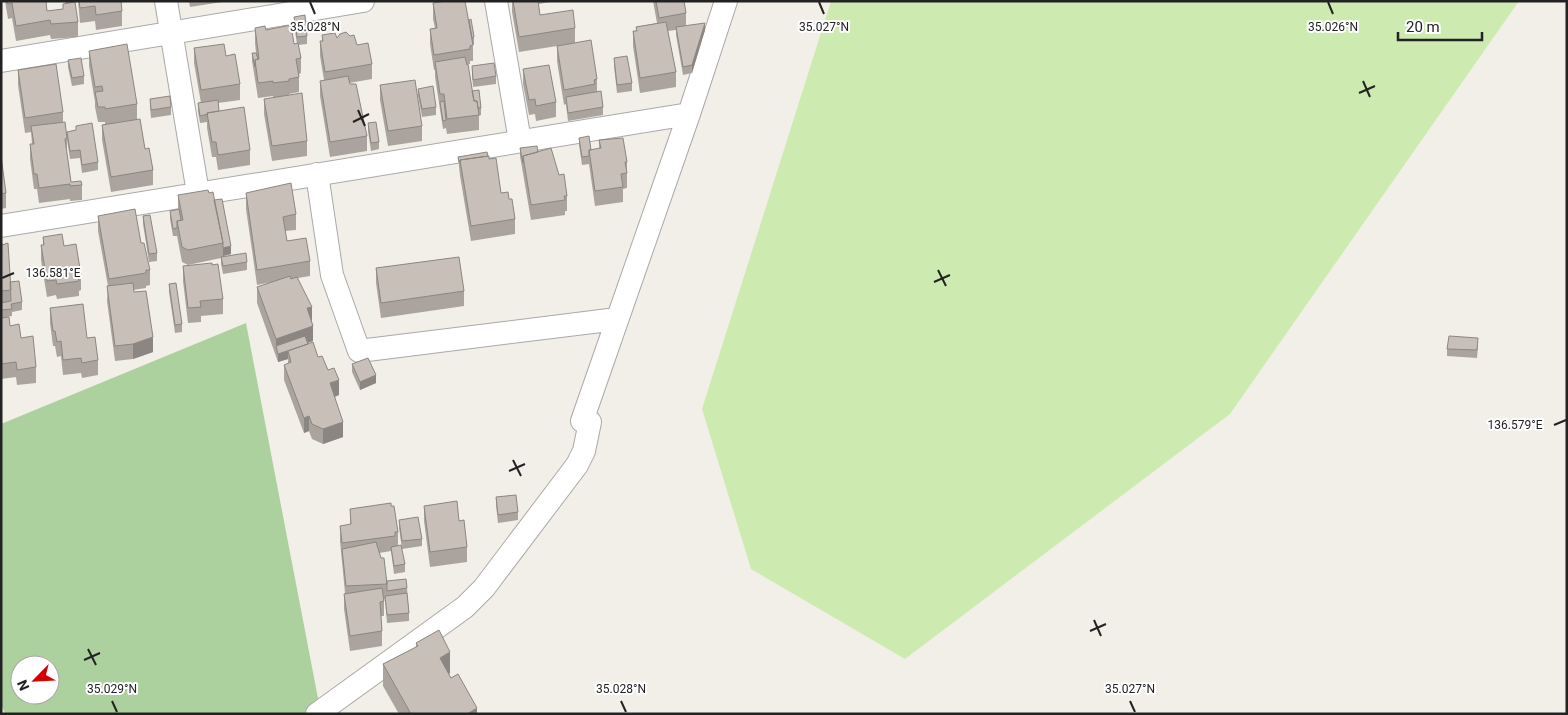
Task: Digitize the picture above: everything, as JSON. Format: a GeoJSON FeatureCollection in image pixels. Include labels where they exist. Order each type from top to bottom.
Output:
{"type":"FeatureCollection","features":[{"type":"Feature","properties":{"kind":"street"},"geometry":{"type":"LineString","coordinates":[[166,1],[198,194]]}},
{"type":"Feature","properties":{"kind":"street"},"geometry":{"type":"LineString","coordinates":[[1,61],[363,1]]}},
{"type":"Feature","properties":{"kind":"street"},"geometry":{"type":"LineString","coordinates":[[496,1],[520,140]]}},
{"type":"Feature","properties":{"kind":"street"},"geometry":{"type":"LineString","coordinates":[[317,714],[465,607],[484,588],[545,505],[551,503],[577,466],[584,451],[590,422],[582,421],[690,114],[726,1]]}},
{"type":"Feature","properties":{"kind":"street"},"geometry":{"type":"LineString","coordinates":[[1,226],[520,140],[690,114]]}},
{"type":"Feature","properties":{"kind":"street"},"geometry":{"type":"LineString","coordinates":[[317,174],[332,275],[359,351],[617,319]]}},
{"type":"Feature","properties":{"kind":"green space"},"geometry":{"type":"Polygon","coordinates":[[[831,1],[1519,1],[1230,414],[905,659],[751,569],[702,409],[831,1]]]}},
{"type":"Feature","properties":{"kind":"green space"},"geometry":{"type":"Polygon","coordinates":[[[246,323],[321,714],[5,714],[1,704],[1,424],[246,323]]]}},
{"type":"Feature","properties":{"kind":"building"},"geometry":{"type":"Polygon","coordinates":[[[7,1],[46,1],[47,11],[63,9],[63,4],[75,2],[78,22],[51,24],[50,20],[16,26],[12,3],[8,4],[7,1]]]}},
{"type":"Feature","properties":{"kind":"building"},"geometry":{"type":"Polygon","coordinates":[[[79,1],[121,1],[122,11],[96,15],[95,6],[80,8],[79,1]]]}},
{"type":"Feature","properties":{"kind":"building"},"geometry":{"type":"Polygon","coordinates":[[[465,1],[473,45],[470,46],[470,49],[434,55],[430,29],[437,28],[433,3],[465,1]]]}},
{"type":"Feature","properties":{"kind":"building"},"geometry":{"type":"Polygon","coordinates":[[[513,1],[538,1],[540,15],[573,10],[575,28],[519,37],[513,1]]]}},
{"type":"Feature","properties":{"kind":"building"},"geometry":{"type":"Polygon","coordinates":[[[656,1],[684,1],[686,13],[659,18],[656,1]]]}},
{"type":"Feature","properties":{"kind":"building"},"geometry":{"type":"Polygon","coordinates":[[[305,15],[307,36],[297,37],[294,17],[305,15]]]}},
{"type":"Feature","properties":{"kind":"building"},"geometry":{"type":"Polygon","coordinates":[[[471,19],[474,37],[472,38],[469,20],[471,19]]]}},
{"type":"Feature","properties":{"kind":"building"},"geometry":{"type":"Polygon","coordinates":[[[666,22],[676,72],[640,78],[633,31],[637,31],[636,27],[666,22]]]}},
{"type":"Feature","properties":{"kind":"building"},"geometry":{"type":"Polygon","coordinates":[[[705,23],[692,65],[683,67],[676,27],[705,23]]]}},
{"type":"Feature","properties":{"kind":"building"},"geometry":{"type":"Polygon","coordinates":[[[291,25],[294,44],[298,43],[301,58],[296,59],[299,77],[289,79],[289,81],[258,83],[255,60],[259,59],[255,28],[265,26],[266,30],[291,25]]]}},
{"type":"Feature","properties":{"kind":"building"},"geometry":{"type":"Polygon","coordinates":[[[346,32],[350,36],[354,35],[357,45],[368,43],[372,64],[325,72],[320,41],[323,41],[322,35],[335,33],[337,38],[340,34],[346,32]]]}},
{"type":"Feature","properties":{"kind":"building"},"geometry":{"type":"Polygon","coordinates":[[[591,40],[597,79],[594,80],[595,84],[564,90],[557,46],[591,40]]]}},
{"type":"Feature","properties":{"kind":"building"},"geometry":{"type":"Polygon","coordinates":[[[127,44],[137,104],[105,109],[105,107],[98,107],[95,92],[103,91],[102,86],[95,87],[89,51],[127,44]]]}},
{"type":"Feature","properties":{"kind":"building"},"geometry":{"type":"Polygon","coordinates":[[[224,44],[226,56],[235,54],[240,84],[201,90],[194,48],[224,44]]]}},
{"type":"Feature","properties":{"kind":"building"},"geometry":{"type":"Polygon","coordinates":[[[252,53],[256,53],[258,59],[255,60],[255,67],[252,53]]]}},
{"type":"Feature","properties":{"kind":"building"},"geometry":{"type":"Polygon","coordinates":[[[627,56],[632,83],[617,85],[614,58],[627,56]]]}},
{"type":"Feature","properties":{"kind":"building"},"geometry":{"type":"Polygon","coordinates":[[[465,57],[468,64],[474,101],[477,101],[479,115],[447,119],[444,94],[440,94],[435,62],[465,57]]]}},
{"type":"Feature","properties":{"kind":"building"},"geometry":{"type":"Polygon","coordinates":[[[81,58],[84,76],[72,78],[68,60],[81,58]]]}},
{"type":"Feature","properties":{"kind":"building"},"geometry":{"type":"Polygon","coordinates":[[[494,63],[496,76],[473,80],[472,66],[494,63]]]}},
{"type":"Feature","properties":{"kind":"building"},"geometry":{"type":"Polygon","coordinates":[[[56,64],[63,112],[25,118],[18,70],[56,64]]]}},
{"type":"Feature","properties":{"kind":"building"},"geometry":{"type":"Polygon","coordinates":[[[549,65],[556,102],[536,106],[535,99],[529,100],[523,69],[549,65]]]}},
{"type":"Feature","properties":{"kind":"building"},"geometry":{"type":"Polygon","coordinates":[[[348,76],[350,84],[356,84],[367,136],[330,142],[320,81],[348,76]]]}},
{"type":"Feature","properties":{"kind":"building"},"geometry":{"type":"Polygon","coordinates":[[[415,80],[422,126],[388,131],[380,85],[415,80]]]}},
{"type":"Feature","properties":{"kind":"building"},"geometry":{"type":"Polygon","coordinates":[[[433,86],[436,107],[422,109],[418,89],[433,86]]]}},
{"type":"Feature","properties":{"kind":"building"},"geometry":{"type":"Polygon","coordinates":[[[479,90],[481,108],[478,108],[477,101],[474,101],[472,91],[479,90]]]}},
{"type":"Feature","properties":{"kind":"building"},"geometry":{"type":"Polygon","coordinates":[[[601,91],[603,107],[568,113],[566,97],[601,91]]]}},
{"type":"Feature","properties":{"kind":"building"},"geometry":{"type":"Polygon","coordinates":[[[302,93],[307,141],[272,146],[264,99],[302,93]]]}},
{"type":"Feature","properties":{"kind":"building"},"geometry":{"type":"Polygon","coordinates":[[[170,96],[171,107],[151,110],[150,99],[170,96]]]}},
{"type":"Feature","properties":{"kind":"building"},"geometry":{"type":"Polygon","coordinates":[[[218,100],[219,111],[200,116],[198,103],[218,100]]]}},
{"type":"Feature","properties":{"kind":"building"},"geometry":{"type":"Polygon","coordinates":[[[444,101],[446,120],[443,121],[440,102],[444,101]]]}},
{"type":"Feature","properties":{"kind":"building"},"geometry":{"type":"Polygon","coordinates":[[[244,107],[250,150],[218,155],[216,142],[212,142],[207,113],[244,107]]]}},
{"type":"Feature","properties":{"kind":"building"},"geometry":{"type":"Polygon","coordinates":[[[140,119],[145,149],[149,148],[153,170],[111,177],[102,125],[140,119]]]}},
{"type":"Feature","properties":{"kind":"building"},"geometry":{"type":"Polygon","coordinates":[[[65,122],[67,138],[65,139],[71,182],[81,181],[82,185],[70,186],[70,184],[39,188],[37,174],[34,174],[30,144],[34,144],[31,126],[65,122]]]}},
{"type":"Feature","properties":{"kind":"building"},"geometry":{"type":"Polygon","coordinates":[[[376,122],[379,142],[371,143],[368,123],[376,122]]]}},
{"type":"Feature","properties":{"kind":"building"},"geometry":{"type":"Polygon","coordinates":[[[92,123],[98,162],[82,165],[80,150],[70,151],[67,132],[76,130],[76,126],[92,123]]]}},
{"type":"Feature","properties":{"kind":"building"},"geometry":{"type":"Polygon","coordinates":[[[589,136],[591,150],[589,150],[589,156],[582,157],[579,138],[589,136]]]}},
{"type":"Feature","properties":{"kind":"building"},"geometry":{"type":"Polygon","coordinates":[[[623,138],[627,173],[621,174],[623,187],[595,191],[589,150],[601,148],[599,140],[623,138]]]}},
{"type":"Feature","properties":{"kind":"building"},"geometry":{"type":"Polygon","coordinates":[[[537,146],[538,152],[523,156],[523,163],[520,148],[537,146]]]}},
{"type":"Feature","properties":{"kind":"building"},"geometry":{"type":"Polygon","coordinates":[[[551,148],[559,175],[564,174],[567,196],[564,196],[565,200],[531,205],[523,156],[551,148]]]}},
{"type":"Feature","properties":{"kind":"building"},"geometry":{"type":"Polygon","coordinates":[[[487,152],[488,156],[460,160],[459,162],[458,157],[487,152]]]}},
{"type":"Feature","properties":{"kind":"building"},"geometry":{"type":"Polygon","coordinates":[[[1,156],[6,193],[1,194],[1,156]]]}},
{"type":"Feature","properties":{"kind":"building"},"geometry":{"type":"Polygon","coordinates":[[[489,156],[489,159],[496,158],[501,193],[508,192],[509,199],[512,199],[515,219],[471,226],[460,160],[489,156]]]}},
{"type":"Feature","properties":{"kind":"building"},"geometry":{"type":"Polygon","coordinates":[[[291,183],[296,214],[283,217],[287,241],[306,238],[310,261],[257,270],[246,193],[291,183]]]}},
{"type":"Feature","properties":{"kind":"building"},"geometry":{"type":"Polygon","coordinates":[[[208,190],[209,193],[213,192],[223,243],[188,250],[182,247],[177,221],[183,220],[178,195],[208,190]]]}},
{"type":"Feature","properties":{"kind":"building"},"geometry":{"type":"Polygon","coordinates":[[[222,199],[231,246],[223,248],[214,200],[222,199]]]}},
{"type":"Feature","properties":{"kind":"building"},"geometry":{"type":"Polygon","coordinates":[[[135,209],[141,243],[144,243],[150,270],[146,270],[146,273],[109,279],[98,216],[135,209]]]}},
{"type":"Feature","properties":{"kind":"building"},"geometry":{"type":"Polygon","coordinates":[[[179,209],[181,220],[177,221],[177,228],[173,229],[170,211],[179,209]]]}},
{"type":"Feature","properties":{"kind":"building"},"geometry":{"type":"Polygon","coordinates":[[[150,215],[157,253],[149,254],[143,216],[150,215]]]}},
{"type":"Feature","properties":{"kind":"building"},"geometry":{"type":"Polygon","coordinates":[[[62,234],[64,246],[76,244],[81,275],[78,276],[79,281],[57,284],[56,280],[47,281],[41,245],[44,245],[43,237],[62,234]]]}},
{"type":"Feature","properties":{"kind":"building"},"geometry":{"type":"Polygon","coordinates":[[[1,240],[2,245],[8,243],[11,290],[1,291],[1,240]]]}},
{"type":"Feature","properties":{"kind":"building"},"geometry":{"type":"Polygon","coordinates":[[[246,253],[247,262],[223,266],[221,257],[246,253]]]}},
{"type":"Feature","properties":{"kind":"building"},"geometry":{"type":"Polygon","coordinates":[[[459,257],[464,291],[381,303],[376,268],[459,257]]]}},
{"type":"Feature","properties":{"kind":"building"},"geometry":{"type":"Polygon","coordinates":[[[212,263],[212,265],[218,264],[223,299],[200,301],[201,307],[188,308],[183,266],[212,263]]]}},
{"type":"Feature","properties":{"kind":"building"},"geometry":{"type":"Polygon","coordinates":[[[290,276],[291,279],[297,277],[312,307],[307,308],[313,326],[276,339],[257,287],[290,276]]]}},
{"type":"Feature","properties":{"kind":"building"},"geometry":{"type":"Polygon","coordinates":[[[19,281],[22,302],[11,304],[12,309],[1,310],[1,303],[11,301],[10,282],[19,281]]]}},
{"type":"Feature","properties":{"kind":"building"},"geometry":{"type":"Polygon","coordinates":[[[133,283],[134,292],[146,291],[153,337],[133,344],[115,346],[107,286],[133,283]]]}},
{"type":"Feature","properties":{"kind":"building"},"geometry":{"type":"Polygon","coordinates":[[[176,283],[182,324],[175,325],[169,284],[176,283]]]}},
{"type":"Feature","properties":{"kind":"building"},"geometry":{"type":"Polygon","coordinates":[[[83,304],[87,338],[95,337],[98,360],[82,363],[81,358],[63,360],[61,341],[57,342],[55,331],[53,331],[50,308],[83,304]]]}},
{"type":"Feature","properties":{"kind":"building"},"geometry":{"type":"Polygon","coordinates":[[[9,317],[10,326],[19,324],[21,338],[33,336],[36,367],[17,370],[16,362],[1,364],[1,318],[9,317]]]}},
{"type":"Feature","properties":{"kind":"building"},"geometry":{"type":"Polygon","coordinates":[[[305,336],[308,344],[278,354],[276,346],[305,336]]]}},
{"type":"Feature","properties":{"kind":"building"},"geometry":{"type":"Polygon","coordinates":[[[1449,336],[1478,338],[1477,350],[1447,349],[1449,336]]]}},
{"type":"Feature","properties":{"kind":"building"},"geometry":{"type":"Polygon","coordinates":[[[313,342],[318,357],[322,356],[328,370],[334,368],[339,380],[330,383],[343,422],[323,429],[312,424],[309,416],[304,418],[284,365],[291,362],[288,351],[313,342]]]}},
{"type":"Feature","properties":{"kind":"building"},"geometry":{"type":"Polygon","coordinates":[[[368,358],[376,375],[360,382],[352,364],[368,358]]]}},
{"type":"Feature","properties":{"kind":"building"},"geometry":{"type":"Polygon","coordinates":[[[516,495],[518,512],[498,515],[496,497],[516,495]]]}},
{"type":"Feature","properties":{"kind":"building"},"geometry":{"type":"Polygon","coordinates":[[[457,501],[459,521],[464,520],[467,547],[430,552],[424,506],[457,501]]]}},
{"type":"Feature","properties":{"kind":"building"},"geometry":{"type":"Polygon","coordinates":[[[391,503],[391,506],[394,506],[398,532],[395,532],[395,536],[342,543],[340,526],[351,524],[350,509],[391,503]]]}},
{"type":"Feature","properties":{"kind":"building"},"geometry":{"type":"Polygon","coordinates":[[[418,517],[422,539],[402,541],[399,520],[418,517]]]}},
{"type":"Feature","properties":{"kind":"building"},"geometry":{"type":"Polygon","coordinates":[[[376,542],[381,558],[384,558],[387,584],[346,586],[342,549],[376,542]]]}},
{"type":"Feature","properties":{"kind":"building"},"geometry":{"type":"Polygon","coordinates":[[[401,545],[405,564],[394,566],[391,547],[401,545]]]}},
{"type":"Feature","properties":{"kind":"building"},"geometry":{"type":"Polygon","coordinates":[[[406,579],[407,588],[387,591],[387,581],[406,579]]]}},
{"type":"Feature","properties":{"kind":"building"},"geometry":{"type":"Polygon","coordinates":[[[382,588],[384,601],[380,602],[382,631],[350,636],[344,594],[382,588]]]}},
{"type":"Feature","properties":{"kind":"building"},"geometry":{"type":"Polygon","coordinates":[[[407,593],[409,613],[387,615],[385,596],[407,593]]]}},
{"type":"Feature","properties":{"kind":"building"},"geometry":{"type":"Polygon","coordinates":[[[439,630],[450,652],[440,658],[451,678],[458,674],[477,708],[467,714],[411,714],[383,664],[418,646],[416,643],[439,630]]]}}]}
